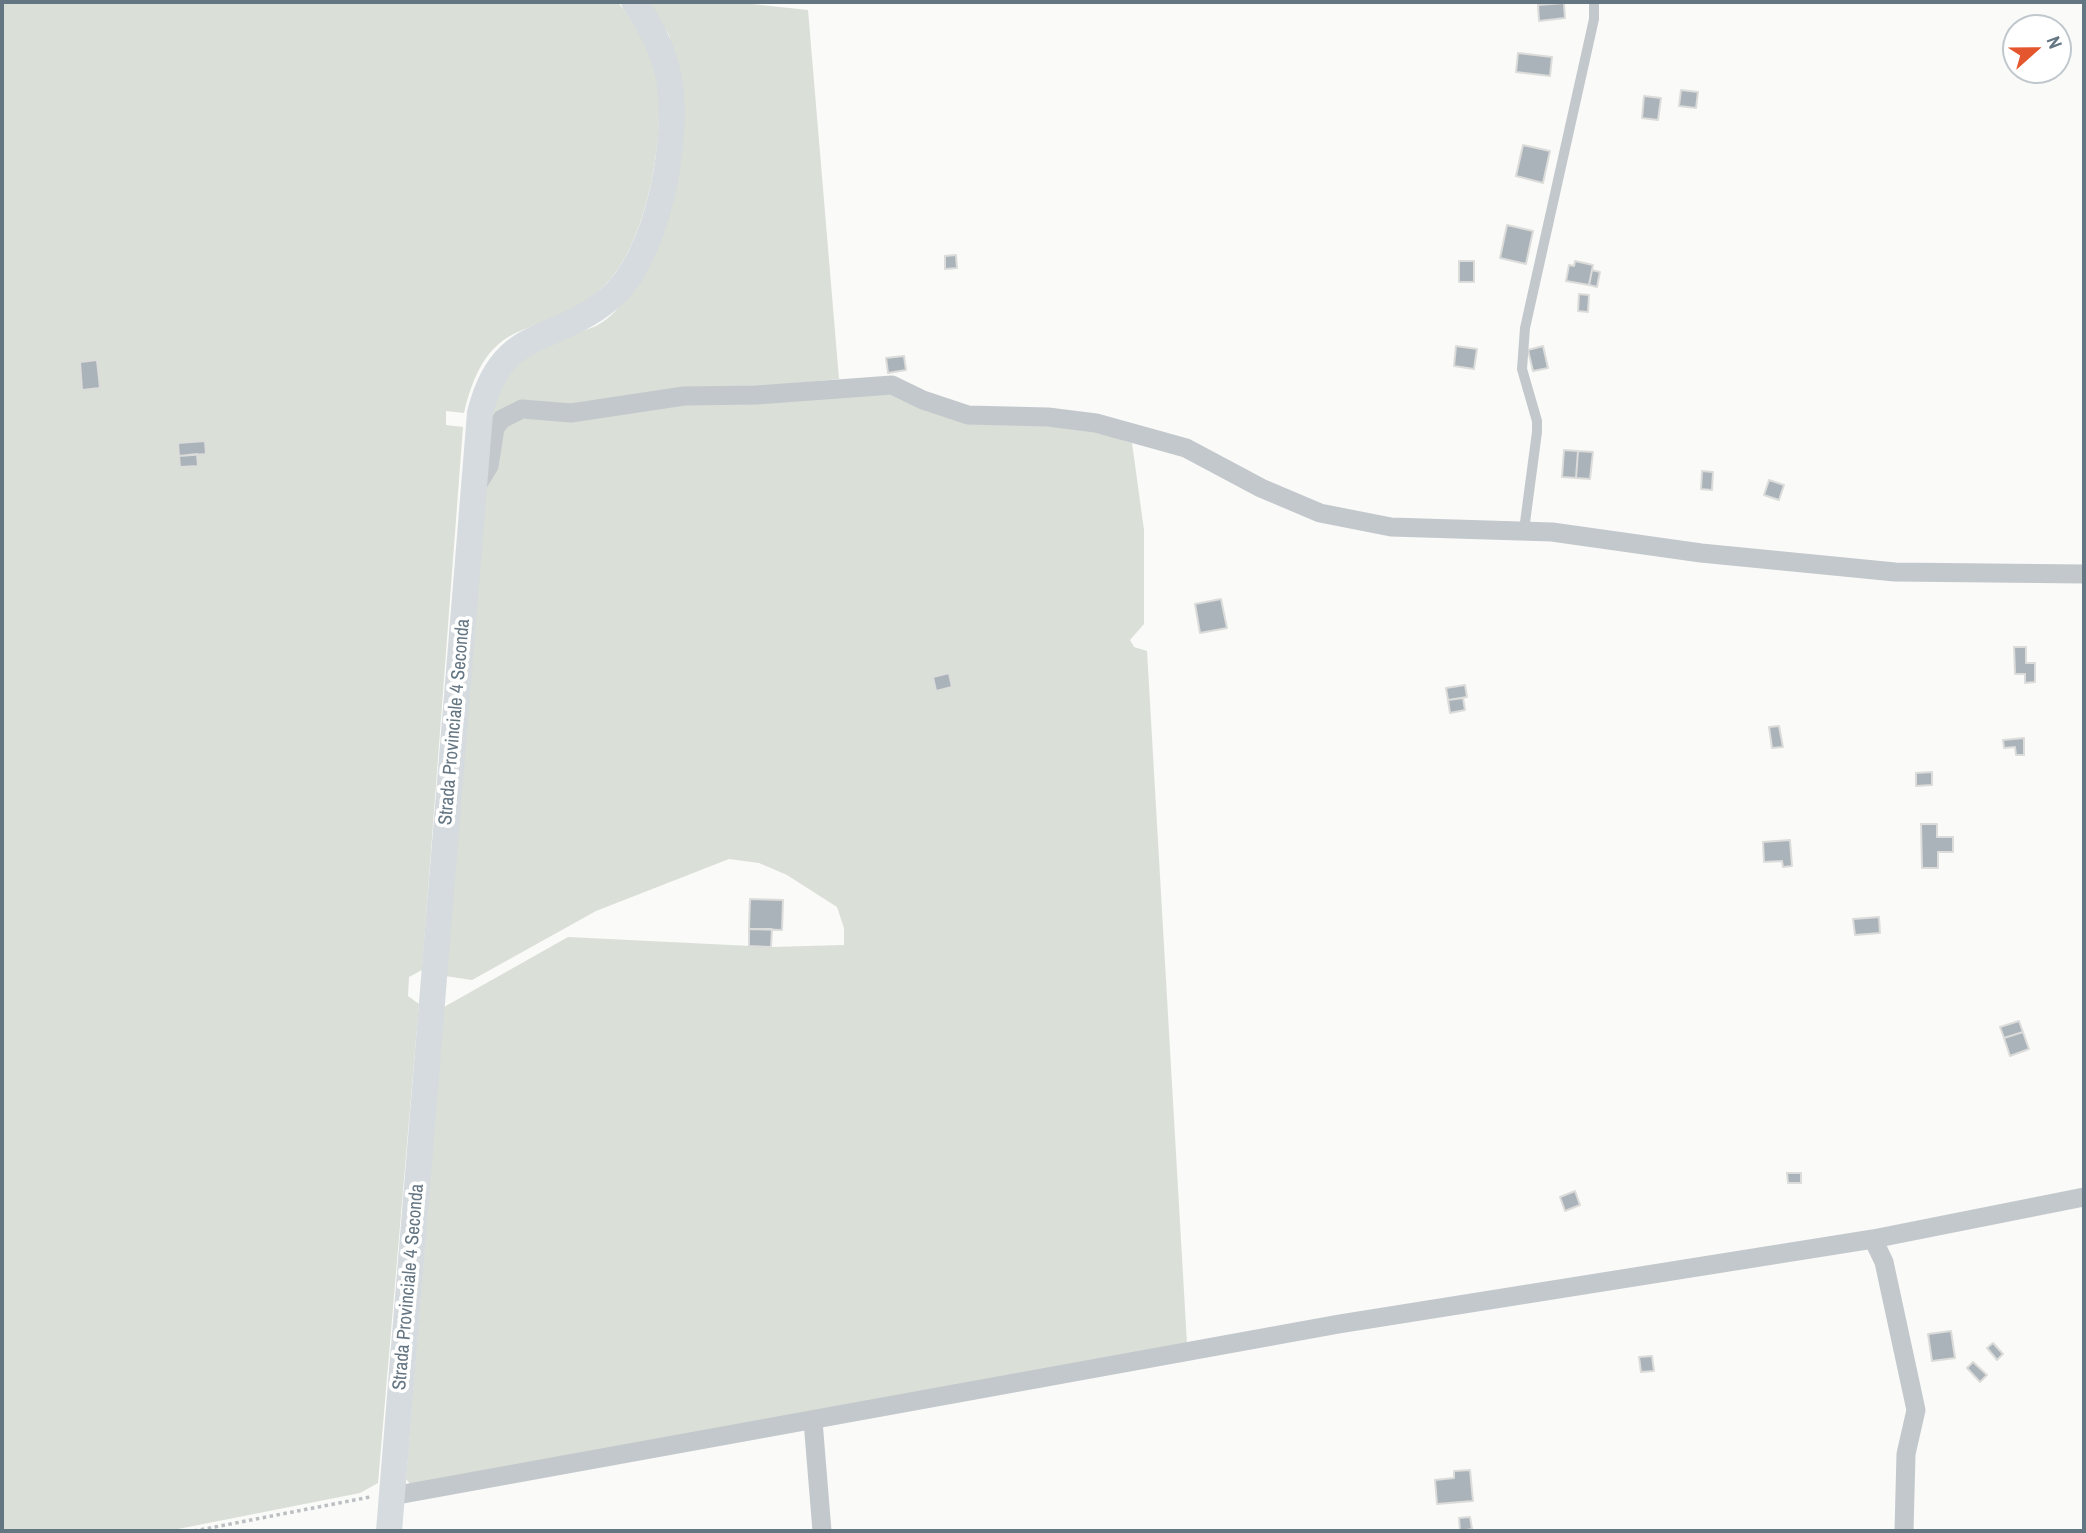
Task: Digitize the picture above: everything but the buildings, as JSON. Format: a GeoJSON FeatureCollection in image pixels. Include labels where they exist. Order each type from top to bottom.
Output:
{"type":"FeatureCollection","features":[{"type":"Feature","properties":{"kind":"street","name":"Strada Provinciale 4 Seconda"},"geometry":{"type":"LineString","coordinates":[[389,1531],[480,413],[494,372],[516,349],[609,299],[623,285],[638,262],[656,214],[670,137],[671,103],[660,46],[634,2]]}},
{"type":"Feature","properties":{"kind":"street"},"geometry":{"type":"LineString","coordinates":[[473,491],[489,466],[495,428],[502,419],[522,409],[571,413],[684,396],[757,396],[892,385],[923,400],[968,415],[1048,417],[1096,423],[1186,448],[1261,488],[1320,513],[1391,527],[1524,530],[1781,562],[1895,572],[2084,574]]}},
{"type":"Feature","properties":{"kind":"street"},"geometry":{"type":"LineString","coordinates":[[392,1496],[1339,1324],[1873,1239],[2084,1197]]}},
{"type":"Feature","properties":{"kind":"street"},"geometry":{"type":"LineString","coordinates":[[1873,1239],[1884,1262],[1916,1410],[1906,1454],[1904,1531]]}},
{"type":"Feature","properties":{"kind":"street"},"geometry":{"type":"LineString","coordinates":[[813,1421],[822,1531]]}},
{"type":"Feature","properties":{"kind":"lane"},"geometry":{"type":"LineString","coordinates":[[1524,530],[1537,432],[1537,421],[1522,369],[1525,328],[1594,19],[1594,2]]}},
{"type":"Feature","properties":{"kind":"path"},"geometry":{"type":"LineString","coordinates":[[194,1531],[367,1497],[392,1496]]}},
{"type":"Feature","properties":{"kind":"shaded area"},"geometry":{"type":"Polygon","coordinates":[[[2,2],[618,2],[647,47],[657,77],[659,129],[650,189],[642,219],[618,270],[602,288],[579,305],[502,341],[488,356],[475,379],[464,413],[446,411],[446,425],[463,427],[422,970],[409,977],[408,996],[419,1004],[378,1483],[360,1493],[168,1531],[2,1531],[2,2]]]}},
{"type":"Feature","properties":{"kind":"shaded area"},"geometry":{"type":"Polygon","coordinates":[[[648,2],[733,2],[808,10],[839,379],[567,405],[525,402],[509,408],[489,423],[506,379],[529,353],[560,338],[596,326],[616,311],[632,293],[678,70],[669,35],[648,2]]]}},
{"type":"Feature","properties":{"kind":"shaded area"},"geometry":{"type":"Polygon","coordinates":[[[866,390],[1082,427],[1132,443],[1144,530],[1144,624],[1130,640],[1134,647],[1147,651],[1187,1344],[410,1484],[406,1479],[444,1007],[568,937],[771,947],[844,945],[844,928],[837,907],[787,875],[759,863],[729,859],[596,911],[472,980],[445,976],[483,491],[501,431],[516,419],[574,418],[643,407],[866,390]]]}}]}
